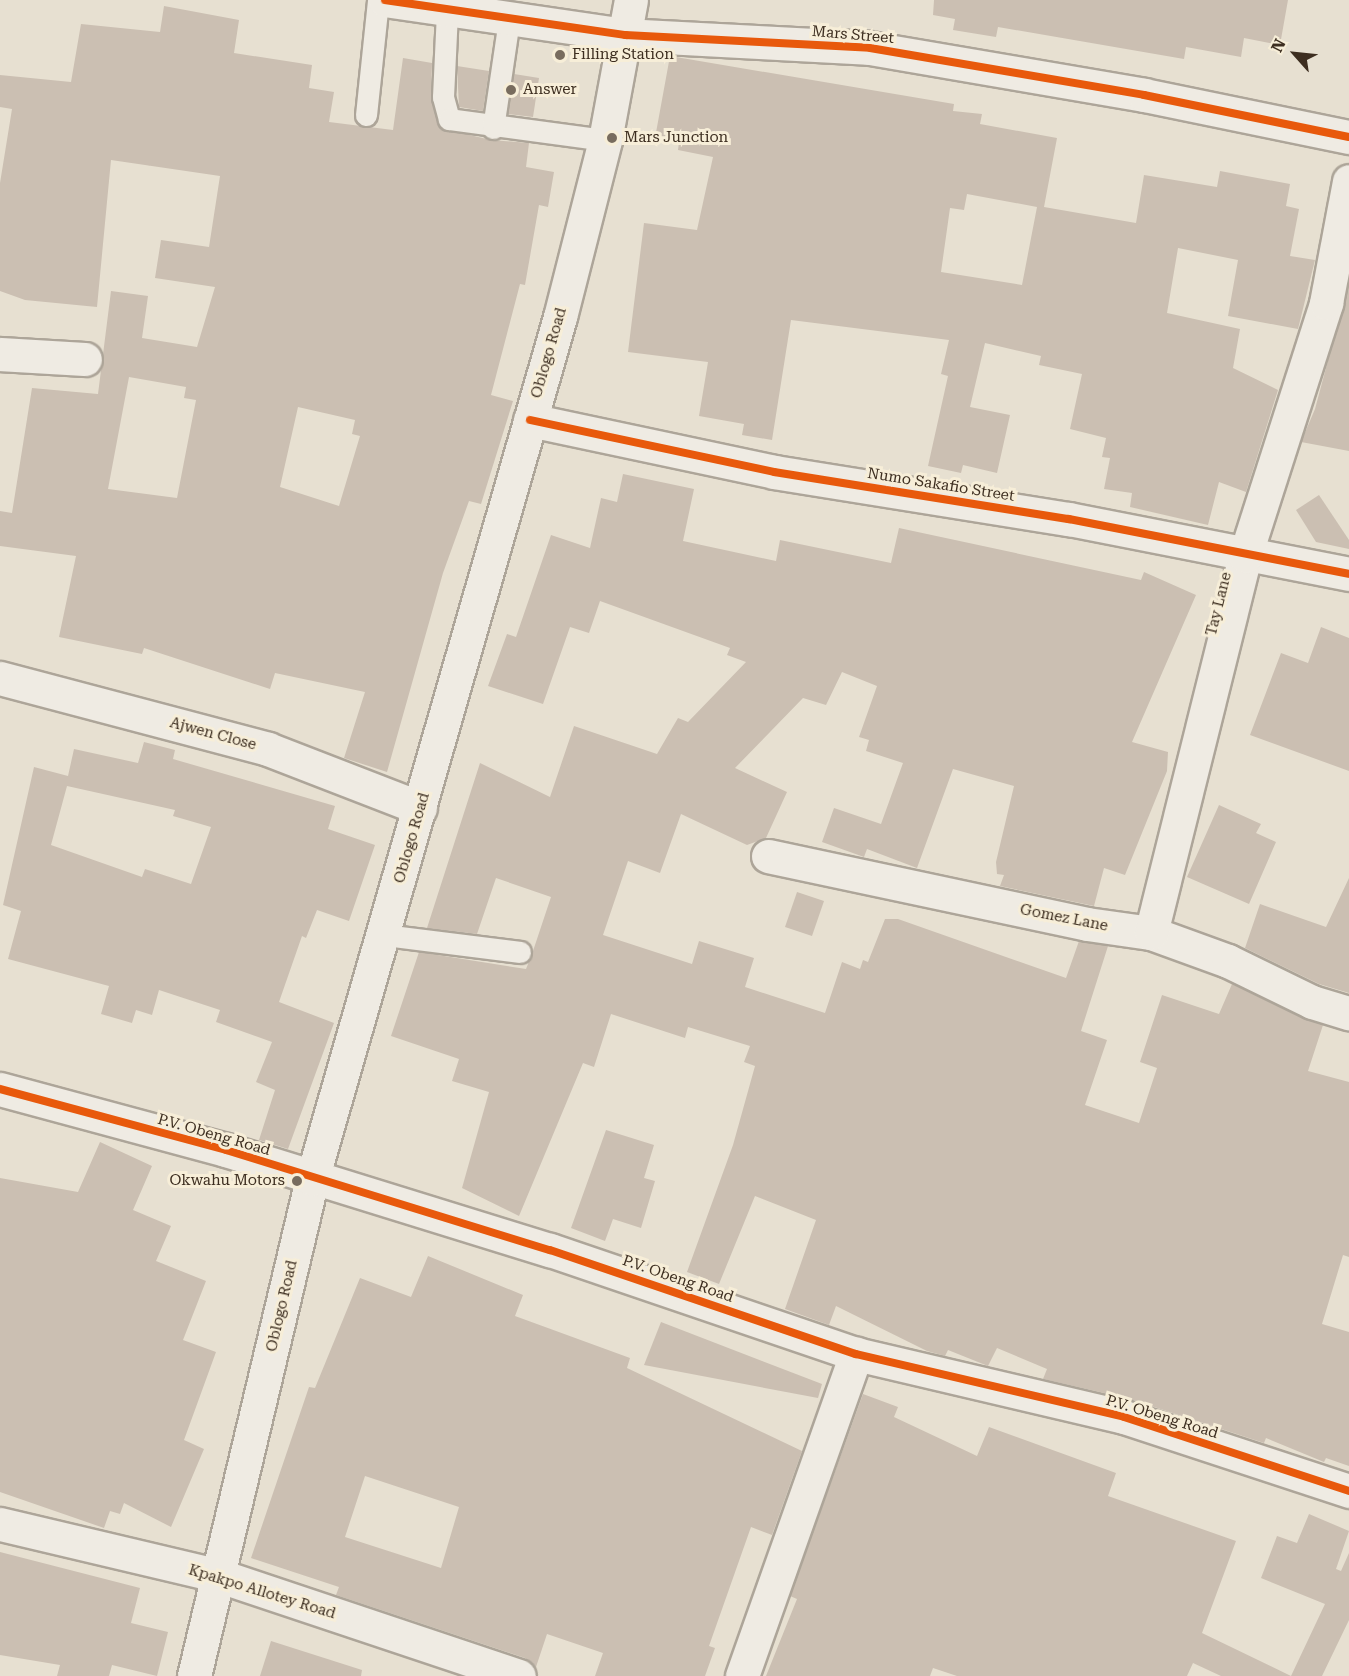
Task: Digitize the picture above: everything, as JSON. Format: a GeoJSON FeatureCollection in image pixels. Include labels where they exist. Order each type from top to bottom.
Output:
{"type":"FeatureCollection","features":[{"type":"Feature","properties":{"kind":"street","name":"Mars Street"},"geometry":{"type":"LineString","coordinates":[[385,0],[447,12],[625,35],[870,48],[1144,95],[1349,137]]}},
{"type":"Feature","properties":{"kind":"street","name":"Oblogo Road"},"geometry":{"type":"LineString","coordinates":[[194,1676],[220,1576],[312,1179],[384,935],[530,420],[605,140],[631,0]]}},
{"type":"Feature","properties":{"kind":"street","name":"Tay Lane"},"geometry":{"type":"LineString","coordinates":[[1151,933],[1245,556],[1326,303],[1349,181]]}},
{"type":"Feature","properties":{"kind":"street"},"geometry":{"type":"LineString","coordinates":[[0,354],[85,359]]}},
{"type":"Feature","properties":{"kind":"street","name":"Numo Sakafio Street"},"geometry":{"type":"LineString","coordinates":[[530,420],[774,472],[1069,519],[1245,556],[1349,574]]}},
{"type":"Feature","properties":{"kind":"street","name":"Ajwen Close"},"geometry":{"type":"LineString","coordinates":[[0,678],[268,749],[420,808]]}},
{"type":"Feature","properties":{"kind":"street","name":"Gomez Lane"},"geometry":{"type":"LineString","coordinates":[[768,856],[1087,924],[1151,933],[1228,961],[1312,1002],[1349,1012]]}},
{"type":"Feature","properties":{"kind":"street","name":"P.V. Obeng Road"},"geometry":{"type":"LineString","coordinates":[[0,1089],[226,1150],[312,1179],[550,1250],[856,1354],[1124,1417],[1349,1491]]}},
{"type":"Feature","properties":{"kind":"street"},"geometry":{"type":"LineString","coordinates":[[742,1676],[856,1354]]}},
{"type":"Feature","properties":{"kind":"street","name":"Kpakpo Allotey Road"},"geometry":{"type":"LineString","coordinates":[[0,1524],[220,1576],[519,1676]]}},
{"type":"Feature","properties":{"kind":"lane"},"geometry":{"type":"LineString","coordinates":[[366,115],[378,0]]}},
{"type":"Feature","properties":{"kind":"lane"},"geometry":{"type":"LineString","coordinates":[[447,12],[444,114],[456,122],[492,128],[605,140]]}},
{"type":"Feature","properties":{"kind":"lane"},"geometry":{"type":"LineString","coordinates":[[492,128],[509,19]]}},
{"type":"Feature","properties":{"kind":"lane"},"geometry":{"type":"LineString","coordinates":[[384,935],[520,952]]}},
{"type":"Feature","properties":{"kind":"building"},"geometry":{"type":"Polygon","coordinates":[[[934,0],[1288,0],[1280,45],[1244,38],[1241,57],[1186,47],[1184,59],[998,27],[996,37],[953,30],[955,19],[933,15],[934,0]]]}},
{"type":"Feature","properties":{"kind":"building"},"geometry":{"type":"Polygon","coordinates":[[[164,6],[239,20],[234,53],[312,65],[309,88],[334,92],[329,122],[393,130],[403,58],[432,63],[431,100],[440,128],[491,140],[529,143],[526,167],[554,172],[548,207],[539,205],[525,285],[520,284],[491,395],[513,401],[481,504],[469,501],[443,573],[387,772],[344,758],[365,692],[275,673],[270,689],[144,648],[142,654],[59,637],[76,556],[0,546],[0,511],[12,513],[32,388],[98,394],[111,291],[148,296],[142,338],[197,347],[215,287],[155,278],[161,240],[209,247],[220,176],[111,160],[97,307],[25,300],[0,291],[0,183],[12,109],[0,107],[0,75],[71,82],[81,24],[160,32],[164,6]],[[129,377],[108,489],[177,498],[196,400],[184,398],[186,387],[129,377]],[[298,407],[280,487],[339,506],[360,436],[352,434],[355,420],[298,407]]]}},
{"type":"Feature","properties":{"kind":"building"},"geometry":{"type":"Polygon","coordinates":[[[670,56],[954,104],[953,111],[982,114],[980,124],[1057,138],[1044,207],[1136,223],[1144,175],[1217,187],[1220,171],[1290,184],[1286,206],[1299,209],[1290,256],[1315,260],[1298,329],[1228,316],[1238,260],[1178,248],[1167,313],[1240,329],[1233,368],[1278,390],[1246,492],[1219,482],[1208,525],[1130,507],[1132,493],[1104,489],[1110,458],[1102,457],[1106,438],[1070,429],[1082,374],[1039,365],[1041,356],[985,343],[970,407],[1010,415],[997,473],[963,465],[961,473],[928,466],[948,376],[941,374],[949,340],[791,320],[772,440],[742,435],[744,424],[699,416],[708,362],[628,352],[644,223],[697,230],[713,157],[678,150],[679,142],[655,138],[670,56]],[[967,194],[964,210],[950,208],[941,272],[1022,285],[1037,207],[967,194]]]}},
{"type":"Feature","properties":{"kind":"building"},"geometry":{"type":"Polygon","coordinates":[[[457,66],[489,71],[483,111],[459,107],[457,66]]]}},
{"type":"Feature","properties":{"kind":"building"},"geometry":{"type":"Polygon","coordinates":[[[514,74],[539,78],[533,117],[508,114],[514,74]]]}},
{"type":"Feature","properties":{"kind":"building"},"geometry":{"type":"Polygon","coordinates":[[[1349,282],[1349,451],[1301,442],[1315,409],[1349,282]]]}},
{"type":"Feature","properties":{"kind":"building"},"geometry":{"type":"Polygon","coordinates":[[[623,474],[694,489],[683,541],[776,561],[780,540],[891,563],[899,528],[1141,580],[1144,572],[1196,595],[1132,742],[1168,752],[1167,771],[1125,875],[1104,868],[1094,906],[1000,886],[1004,875],[997,874],[996,862],[1014,786],[953,769],[917,868],[867,849],[864,857],[822,842],[834,808],[881,824],[903,763],[866,751],[869,740],[859,737],[877,686],[842,672],[826,705],[803,698],[735,768],[787,792],[766,838],[747,845],[681,814],[660,873],[628,861],[603,935],[692,964],[699,941],[754,958],[745,987],[825,1013],[842,962],[860,969],[863,960],[868,962],[885,919],[898,919],[1066,978],[1079,941],[1108,946],[1081,1031],[1107,1040],[1085,1105],[1139,1123],[1157,1068],[1140,1062],[1162,995],[1219,1014],[1232,984],[1323,1025],[1308,1071],[1349,1082],[1349,1257],[1343,1255],[1322,1324],[1349,1332],[1349,1466],[1326,1458],[1324,1462],[1266,1438],[1264,1443],[1130,1399],[1043,1379],[1047,1369],[997,1348],[988,1366],[948,1350],[945,1356],[927,1351],[836,1306],[829,1325],[785,1309],[816,1220],[755,1196],[719,1284],[687,1272],[733,1145],[755,1066],[744,1062],[750,1046],[688,1027],[685,1038],[611,1014],[594,1067],[583,1063],[519,1216],[462,1188],[489,1092],[452,1081],[459,1059],[391,1036],[419,952],[526,969],[551,897],[496,878],[477,934],[427,928],[480,763],[550,797],[574,726],[657,754],[678,718],[688,722],[746,662],[727,655],[730,648],[600,601],[589,633],[570,627],[543,704],[488,686],[507,634],[516,637],[551,535],[590,548],[601,498],[617,502],[623,474]]]}},
{"type":"Feature","properties":{"kind":"building"},"geometry":{"type":"Polygon","coordinates":[[[1319,495],[1349,540],[1349,549],[1316,542],[1296,510],[1319,495]]]}},
{"type":"Feature","properties":{"kind":"building"},"geometry":{"type":"Polygon","coordinates":[[[1321,627],[1349,638],[1349,771],[1250,735],[1281,653],[1308,663],[1321,627]]]}},
{"type":"Feature","properties":{"kind":"building"},"geometry":{"type":"Polygon","coordinates":[[[144,742],[175,750],[173,759],[335,806],[328,829],[375,845],[349,921],[317,910],[306,938],[302,936],[279,1002],[334,1023],[288,1149],[259,1140],[275,1090],[256,1082],[272,1042],[216,1022],[220,1010],[159,990],[152,1015],[136,1010],[132,1023],[101,1014],[109,986],[8,959],[21,911],[3,905],[34,767],[68,776],[74,749],[138,763],[144,742]],[[67,786],[51,845],[142,877],[145,869],[191,884],[211,827],[173,816],[175,810],[67,786]]]}},
{"type":"Feature","properties":{"kind":"building"},"geometry":{"type":"Polygon","coordinates":[[[1219,805],[1261,824],[1256,833],[1276,842],[1249,904],[1187,877],[1219,805]]]}},
{"type":"Feature","properties":{"kind":"building"},"geometry":{"type":"Polygon","coordinates":[[[1349,878],[1349,993],[1319,984],[1245,948],[1260,904],[1326,927],[1349,878]]]}},
{"type":"Feature","properties":{"kind":"building"},"geometry":{"type":"Polygon","coordinates":[[[797,892],[824,901],[812,936],[785,927],[797,892]]]}},
{"type":"Feature","properties":{"kind":"building"},"geometry":{"type":"Polygon","coordinates":[[[606,1130],[654,1145],[644,1178],[655,1181],[641,1228],[613,1219],[605,1241],[571,1228],[606,1130]]]}},
{"type":"Feature","properties":{"kind":"building"},"geometry":{"type":"Polygon","coordinates":[[[100,1142],[152,1166],[133,1210],[171,1226],[156,1261],[206,1281],[183,1340],[216,1352],[184,1440],[204,1449],[171,1527],[124,1503],[120,1514],[110,1511],[104,1528],[0,1492],[0,1178],[78,1192],[100,1142]]]}},
{"type":"Feature","properties":{"kind":"building"},"geometry":{"type":"Polygon","coordinates":[[[428,1256],[523,1295],[515,1316],[630,1358],[627,1368],[802,1451],[772,1535],[751,1527],[709,1646],[715,1648],[705,1676],[595,1676],[603,1653],[547,1634],[536,1667],[525,1658],[336,1595],[339,1587],[251,1558],[309,1387],[315,1388],[360,1278],[411,1297],[428,1256]],[[365,1476],[345,1537],[441,1568],[459,1507],[365,1476]]]}},
{"type":"Feature","properties":{"kind":"building"},"geometry":{"type":"Polygon","coordinates":[[[661,1322],[822,1384],[818,1398],[644,1365],[661,1322]]]}},
{"type":"Feature","properties":{"kind":"building"},"geometry":{"type":"Polygon","coordinates":[[[863,1394],[898,1407],[894,1417],[977,1456],[989,1427],[1116,1473],[1108,1496],[1236,1541],[1202,1633],[1291,1676],[1221,1676],[1193,1663],[1187,1676],[957,1676],[933,1668],[930,1676],[766,1676],[797,1599],[790,1596],[863,1394]]]}},
{"type":"Feature","properties":{"kind":"building"},"geometry":{"type":"Polygon","coordinates":[[[1309,1514],[1349,1531],[1336,1569],[1341,1571],[1349,1553],[1349,1620],[1322,1676],[1291,1676],[1325,1604],[1261,1578],[1277,1536],[1297,1543],[1309,1514]]]}},
{"type":"Feature","properties":{"kind":"building"},"geometry":{"type":"Polygon","coordinates":[[[0,1552],[140,1588],[131,1623],[168,1632],[157,1676],[112,1665],[109,1676],[57,1676],[60,1665],[0,1655],[0,1552]]]}},
{"type":"Feature","properties":{"kind":"building"},"geometry":{"type":"Polygon","coordinates":[[[271,1641],[362,1670],[361,1676],[260,1676],[271,1641]]]}},
{"type":"Feature","properties":{"kind":"cycle path"},"geometry":{"type":"LineString","coordinates":[[385,0],[625,35],[870,48],[1144,95],[1349,137]]}},
{"type":"Feature","properties":{"kind":"cycle path"},"geometry":{"type":"LineString","coordinates":[[530,420],[774,472],[1069,519],[1349,574]]}},
{"type":"Feature","properties":{"kind":"cycle path"},"geometry":{"type":"LineString","coordinates":[[0,1089],[226,1150],[550,1250],[856,1354],[1124,1417],[1349,1491]]}},
{"type":"Feature","properties":{"kind":"place","name":"Filling Station"},"geometry":{"type":"Point","coordinates":[560,55]}},
{"type":"Feature","properties":{"kind":"place","name":"Answer"},"geometry":{"type":"Point","coordinates":[511,90]}},
{"type":"Feature","properties":{"kind":"place","name":"Mars Junction"},"geometry":{"type":"Point","coordinates":[612,138]}},
{"type":"Feature","properties":{"kind":"place","name":"Okwahu Motors"},"geometry":{"type":"Point","coordinates":[297,1181]}}]}
